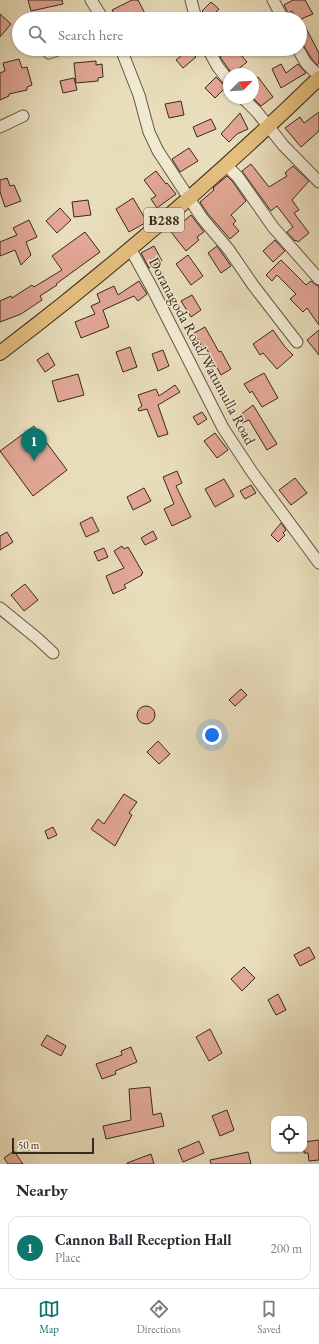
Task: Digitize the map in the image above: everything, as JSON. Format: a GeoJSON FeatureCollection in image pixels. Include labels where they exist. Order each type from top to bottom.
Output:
{"type":"FeatureCollection","features":[{"type":"Feature","properties":{"kind":"main road","name":"B288"},"geometry":{"type":"LineString","coordinates":[[0,353],[131,250],[268,127],[319,77]]}},
{"type":"Feature","properties":{"kind":"street"},"geometry":{"type":"LineString","coordinates":[[91,0],[99,12]]}},
{"type":"Feature","properties":{"kind":"street"},"geometry":{"type":"LineString","coordinates":[[191,0],[194,12]]}},
{"type":"Feature","properties":{"kind":"street"},"geometry":{"type":"LineString","coordinates":[[277,2],[281,12]]}},
{"type":"Feature","properties":{"kind":"street"},"geometry":{"type":"LineString","coordinates":[[124,56],[139,95],[149,132],[158,151],[202,218],[229,250],[252,285],[297,342]]}},
{"type":"Feature","properties":{"kind":"street"},"geometry":{"type":"LineString","coordinates":[[212,56],[223,73]]}},
{"type":"Feature","properties":{"kind":"street"},"geometry":{"type":"LineString","coordinates":[[302,56],[306,63],[319,77]]}},
{"type":"Feature","properties":{"kind":"street"},"geometry":{"type":"LineString","coordinates":[[250,104],[283,145],[319,182]]}},
{"type":"Feature","properties":{"kind":"street"},"geometry":{"type":"LineString","coordinates":[[0,127],[23,116]]}},
{"type":"Feature","properties":{"kind":"street"},"geometry":{"type":"LineString","coordinates":[[226,165],[238,177],[273,227],[319,279]]}},
{"type":"Feature","properties":{"kind":"street","name":"Doranagoda Road/Watumulla Road"},"geometry":{"type":"LineString","coordinates":[[131,250],[151,286],[223,428],[252,472],[319,563]]}},
{"type":"Feature","properties":{"kind":"street"},"geometry":{"type":"LineString","coordinates":[[0,608],[53,653]]}},
{"type":"Feature","properties":{"kind":"building"},"geometry":{"type":"Polygon","coordinates":[[[28,0],[62,0],[63,4],[31,11],[28,0]]]}},
{"type":"Feature","properties":{"kind":"building"},"geometry":{"type":"Polygon","coordinates":[[[132,0],[138,0],[144,12],[113,12],[112,10],[132,0]]]}},
{"type":"Feature","properties":{"kind":"building"},"geometry":{"type":"Polygon","coordinates":[[[293,0],[305,0],[313,14],[307,16],[307,12],[288,12],[284,5],[293,0]]]}},
{"type":"Feature","properties":{"kind":"building"},"geometry":{"type":"Polygon","coordinates":[[[211,2],[219,9],[216,12],[202,11],[211,2]]]}},
{"type":"Feature","properties":{"kind":"building"},"geometry":{"type":"Polygon","coordinates":[[[0,14],[11,24],[0,37],[0,14]]]}},
{"type":"Feature","properties":{"kind":"building"},"geometry":{"type":"Polygon","coordinates":[[[307,30],[319,53],[319,63],[317,65],[307,51],[307,30]]]}},
{"type":"Feature","properties":{"kind":"building"},"geometry":{"type":"Polygon","coordinates":[[[181,56],[196,57],[183,68],[176,60],[181,56]]]}},
{"type":"Feature","properties":{"kind":"building"},"geometry":{"type":"Polygon","coordinates":[[[221,56],[242,56],[247,62],[240,68],[228,68],[220,57],[221,56]]]}},
{"type":"Feature","properties":{"kind":"building"},"geometry":{"type":"Polygon","coordinates":[[[19,59],[22,68],[27,67],[32,85],[27,87],[27,90],[9,94],[9,96],[0,100],[0,73],[5,71],[3,63],[19,59]]]}},
{"type":"Feature","properties":{"kind":"building"},"geometry":{"type":"Polygon","coordinates":[[[96,61],[96,65],[102,64],[103,77],[98,78],[98,81],[76,83],[74,63],[96,61]]]}},
{"type":"Feature","properties":{"kind":"building"},"geometry":{"type":"Polygon","coordinates":[[[281,64],[286,73],[298,64],[306,73],[281,88],[272,69],[281,64]]]}},
{"type":"Feature","properties":{"kind":"building"},"geometry":{"type":"Polygon","coordinates":[[[216,77],[223,84],[223,90],[215,98],[205,88],[216,77]]]}},
{"type":"Feature","properties":{"kind":"building"},"geometry":{"type":"Polygon","coordinates":[[[74,78],[77,90],[63,93],[60,81],[74,78]]]}},
{"type":"Feature","properties":{"kind":"building"},"geometry":{"type":"Polygon","coordinates":[[[259,78],[273,97],[261,106],[259,104],[259,78]]]}},
{"type":"Feature","properties":{"kind":"building"},"geometry":{"type":"Polygon","coordinates":[[[181,101],[184,115],[169,118],[165,104],[181,101]]]}},
{"type":"Feature","properties":{"kind":"building"},"geometry":{"type":"Polygon","coordinates":[[[319,112],[319,131],[301,147],[285,128],[300,117],[304,123],[319,112]]]}},
{"type":"Feature","properties":{"kind":"building"},"geometry":{"type":"Polygon","coordinates":[[[240,113],[248,129],[237,134],[229,142],[221,134],[240,113]]]}},
{"type":"Feature","properties":{"kind":"building"},"geometry":{"type":"Polygon","coordinates":[[[211,119],[216,129],[197,137],[193,127],[211,119]]]}},
{"type":"Feature","properties":{"kind":"building"},"geometry":{"type":"Polygon","coordinates":[[[189,148],[198,161],[180,172],[172,159],[189,148]]]}},
{"type":"Feature","properties":{"kind":"building"},"geometry":{"type":"Polygon","coordinates":[[[251,164],[269,187],[287,176],[285,173],[293,166],[309,181],[292,200],[299,210],[294,213],[309,233],[298,242],[296,240],[295,241],[287,232],[293,227],[277,206],[271,211],[242,171],[251,164]]]}},
{"type":"Feature","properties":{"kind":"building"},"geometry":{"type":"Polygon","coordinates":[[[156,171],[176,194],[157,208],[151,199],[156,196],[144,180],[156,171]]]}},
{"type":"Feature","properties":{"kind":"building"},"geometry":{"type":"Polygon","coordinates":[[[227,176],[246,201],[231,215],[236,221],[233,224],[239,231],[230,239],[208,214],[200,202],[227,176]]]}},
{"type":"Feature","properties":{"kind":"building"},"geometry":{"type":"Polygon","coordinates":[[[7,178],[10,186],[14,185],[21,201],[5,207],[0,192],[0,180],[7,178]]]}},
{"type":"Feature","properties":{"kind":"building"},"geometry":{"type":"Polygon","coordinates":[[[133,198],[147,222],[129,232],[116,209],[133,198]]]}},
{"type":"Feature","properties":{"kind":"building"},"geometry":{"type":"Polygon","coordinates":[[[88,200],[91,215],[74,217],[72,202],[88,200]]]}},
{"type":"Feature","properties":{"kind":"building"},"geometry":{"type":"Polygon","coordinates":[[[60,208],[71,220],[57,233],[46,221],[60,208]]]}},
{"type":"Feature","properties":{"kind":"building"},"geometry":{"type":"Polygon","coordinates":[[[191,215],[204,232],[197,237],[199,240],[186,251],[171,232],[191,215]]]}},
{"type":"Feature","properties":{"kind":"building"},"geometry":{"type":"Polygon","coordinates":[[[29,220],[37,237],[26,242],[31,255],[21,265],[15,250],[0,256],[0,242],[17,235],[13,228],[29,220]]]}},
{"type":"Feature","properties":{"kind":"building"},"geometry":{"type":"Polygon","coordinates":[[[85,232],[100,252],[40,296],[42,300],[21,314],[0,322],[0,301],[11,296],[12,298],[32,285],[34,287],[62,270],[52,256],[85,232]]]}},
{"type":"Feature","properties":{"kind":"building"},"geometry":{"type":"Polygon","coordinates":[[[275,240],[285,251],[273,262],[263,251],[275,240]]]}},
{"type":"Feature","properties":{"kind":"building"},"geometry":{"type":"Polygon","coordinates":[[[154,246],[162,261],[149,268],[141,253],[154,246]]]}},
{"type":"Feature","properties":{"kind":"building"},"geometry":{"type":"Polygon","coordinates":[[[217,246],[231,266],[221,273],[208,253],[217,246]]]}},
{"type":"Feature","properties":{"kind":"building"},"geometry":{"type":"Polygon","coordinates":[[[188,255],[203,276],[191,285],[176,264],[188,255]]]}},
{"type":"Feature","properties":{"kind":"building"},"geometry":{"type":"Polygon","coordinates":[[[281,260],[306,285],[311,281],[319,286],[319,325],[307,308],[303,312],[290,299],[296,294],[277,275],[272,281],[266,275],[281,260]]]}},
{"type":"Feature","properties":{"kind":"building"},"geometry":{"type":"Polygon","coordinates":[[[139,281],[147,294],[138,301],[134,296],[103,310],[109,327],[81,338],[75,322],[95,314],[91,306],[100,302],[97,294],[114,286],[118,295],[139,281]]]}},
{"type":"Feature","properties":{"kind":"building"},"geometry":{"type":"Polygon","coordinates":[[[192,295],[201,310],[191,317],[181,301],[192,295]]]}},
{"type":"Feature","properties":{"kind":"building"},"geometry":{"type":"Polygon","coordinates":[[[205,327],[219,352],[221,351],[231,369],[221,375],[205,346],[202,347],[194,333],[205,327]]]}},
{"type":"Feature","properties":{"kind":"building"},"geometry":{"type":"Polygon","coordinates":[[[273,330],[285,347],[293,355],[277,369],[263,353],[260,355],[253,344],[273,330]]]}},
{"type":"Feature","properties":{"kind":"building"},"geometry":{"type":"Polygon","coordinates":[[[319,330],[319,355],[307,340],[319,330]]]}},
{"type":"Feature","properties":{"kind":"building"},"geometry":{"type":"Polygon","coordinates":[[[130,347],[137,367],[123,372],[116,352],[130,347]]]}},
{"type":"Feature","properties":{"kind":"building"},"geometry":{"type":"Polygon","coordinates":[[[163,350],[169,366],[158,371],[152,354],[163,350]]]}},
{"type":"Feature","properties":{"kind":"building"},"geometry":{"type":"Polygon","coordinates":[[[48,353],[55,365],[45,372],[37,360],[48,353]]]}},
{"type":"Feature","properties":{"kind":"building"},"geometry":{"type":"Polygon","coordinates":[[[264,373],[278,398],[262,407],[252,391],[250,393],[244,384],[264,373]]]}},
{"type":"Feature","properties":{"kind":"building"},"geometry":{"type":"Polygon","coordinates":[[[78,374],[84,395],[58,402],[52,381],[78,374]]]}},
{"type":"Feature","properties":{"kind":"building"},"geometry":{"type":"Polygon","coordinates":[[[175,385],[180,392],[158,405],[168,434],[158,437],[147,409],[139,411],[138,409],[142,406],[138,395],[156,389],[159,396],[175,385]]]}},
{"type":"Feature","properties":{"kind":"building"},"geometry":{"type":"Polygon","coordinates":[[[253,405],[277,444],[267,450],[249,420],[242,423],[239,416],[253,405]]]}},
{"type":"Feature","properties":{"kind":"building"},"geometry":{"type":"Polygon","coordinates":[[[202,412],[207,419],[198,425],[193,417],[202,412]]]}},
{"type":"Feature","properties":{"kind":"building"},"geometry":{"type":"Polygon","coordinates":[[[34,426],[67,470],[33,496],[0,451],[34,426]]]}},
{"type":"Feature","properties":{"kind":"building"},"geometry":{"type":"Polygon","coordinates":[[[215,433],[228,450],[217,458],[204,441],[215,433]]]}},
{"type":"Feature","properties":{"kind":"building"},"geometry":{"type":"Polygon","coordinates":[[[177,471],[182,483],[176,486],[191,517],[172,526],[164,509],[174,504],[163,477],[177,471]]]}},
{"type":"Feature","properties":{"kind":"building"},"geometry":{"type":"Polygon","coordinates":[[[295,478],[307,493],[291,505],[279,490],[295,478]]]}},
{"type":"Feature","properties":{"kind":"building"},"geometry":{"type":"Polygon","coordinates":[[[224,479],[234,496],[215,507],[205,489],[224,479]]]}},
{"type":"Feature","properties":{"kind":"building"},"geometry":{"type":"Polygon","coordinates":[[[251,485],[256,493],[245,499],[240,491],[251,485]]]}},
{"type":"Feature","properties":{"kind":"building"},"geometry":{"type":"Polygon","coordinates":[[[144,488],[151,501],[133,510],[127,497],[144,488]]]}},
{"type":"Feature","properties":{"kind":"building"},"geometry":{"type":"Polygon","coordinates":[[[92,517],[99,531],[86,537],[80,523],[92,517]]]}},
{"type":"Feature","properties":{"kind":"building"},"geometry":{"type":"Polygon","coordinates":[[[281,523],[286,530],[283,533],[285,535],[278,542],[271,535],[281,523]]]}},
{"type":"Feature","properties":{"kind":"building"},"geometry":{"type":"Polygon","coordinates":[[[153,531],[157,539],[145,545],[141,538],[153,531]]]}},
{"type":"Feature","properties":{"kind":"building"},"geometry":{"type":"Polygon","coordinates":[[[7,532],[13,542],[0,550],[0,536],[7,532]]]}},
{"type":"Feature","properties":{"kind":"building"},"geometry":{"type":"Polygon","coordinates":[[[122,546],[124,549],[128,547],[143,573],[124,585],[126,588],[113,594],[106,576],[124,568],[114,551],[122,546]]]}},
{"type":"Feature","properties":{"kind":"building"},"geometry":{"type":"Polygon","coordinates":[[[104,548],[108,557],[98,561],[94,552],[104,548]]]}},
{"type":"Feature","properties":{"kind":"building"},"geometry":{"type":"Polygon","coordinates":[[[25,584],[38,600],[24,611],[11,595],[25,584]]]}},
{"type":"Feature","properties":{"kind":"building"},"geometry":{"type":"Polygon","coordinates":[[[241,689],[247,695],[235,706],[229,700],[241,689]]]}},
{"type":"Feature","properties":{"kind":"building"},"geometry":{"type":"Polygon","coordinates":[[[142,706],[150,706],[155,711],[153,722],[150,724],[142,724],[137,719],[137,711],[142,706]]]}},
{"type":"Feature","properties":{"kind":"building"},"geometry":{"type":"Polygon","coordinates":[[[158,741],[170,754],[159,764],[147,752],[158,741]]]}},
{"type":"Feature","properties":{"kind":"building"},"geometry":{"type":"Polygon","coordinates":[[[124,794],[137,802],[129,813],[132,815],[115,846],[91,829],[98,819],[104,824],[124,794]]]}},
{"type":"Feature","properties":{"kind":"building"},"geometry":{"type":"Polygon","coordinates":[[[53,827],[57,835],[48,839],[45,831],[53,827]]]}},
{"type":"Feature","properties":{"kind":"building"},"geometry":{"type":"Polygon","coordinates":[[[309,947],[315,958],[300,966],[294,955],[309,947]]]}},
{"type":"Feature","properties":{"kind":"building"},"geometry":{"type":"Polygon","coordinates":[[[244,967],[255,978],[242,991],[231,979],[244,967]]]}},
{"type":"Feature","properties":{"kind":"building"},"geometry":{"type":"Polygon","coordinates":[[[278,994],[286,1010],[276,1015],[268,1000],[278,994]]]}},
{"type":"Feature","properties":{"kind":"building"},"geometry":{"type":"Polygon","coordinates":[[[210,1029],[222,1053],[209,1061],[196,1037],[210,1029]]]}},
{"type":"Feature","properties":{"kind":"building"},"geometry":{"type":"Polygon","coordinates":[[[47,1035],[66,1046],[61,1056],[41,1045],[47,1035]]]}},
{"type":"Feature","properties":{"kind":"building"},"geometry":{"type":"Polygon","coordinates":[[[131,1047],[137,1062],[115,1071],[116,1074],[102,1079],[96,1064],[122,1055],[121,1051],[131,1047]]]}},
{"type":"Feature","properties":{"kind":"building"},"geometry":{"type":"Polygon","coordinates":[[[150,1087],[153,1115],[161,1113],[164,1126],[106,1139],[103,1126],[131,1120],[129,1089],[150,1087]]]}},
{"type":"Feature","properties":{"kind":"building"},"geometry":{"type":"Polygon","coordinates":[[[227,1110],[234,1130],[220,1136],[212,1116],[227,1110]]]}},
{"type":"Feature","properties":{"kind":"building"},"geometry":{"type":"Polygon","coordinates":[[[319,1140],[319,1160],[309,1161],[308,1153],[304,1153],[307,1152],[307,1142],[319,1140]]]}},
{"type":"Feature","properties":{"kind":"building"},"geometry":{"type":"Polygon","coordinates":[[[199,1141],[204,1153],[183,1162],[178,1150],[199,1141]]]}},
{"type":"Feature","properties":{"kind":"building"},"geometry":{"type":"Polygon","coordinates":[[[14,1151],[23,1164],[8,1164],[4,1158],[14,1151]]]}},
{"type":"Feature","properties":{"kind":"building"},"geometry":{"type":"Polygon","coordinates":[[[248,1152],[251,1164],[211,1164],[210,1160],[248,1152]]]}},
{"type":"Feature","properties":{"kind":"building"},"geometry":{"type":"Polygon","coordinates":[[[151,1154],[154,1164],[127,1164],[127,1163],[151,1154]]]}},
{"type":"Feature","properties":{"kind":"place","name":"Cannon Ball Reception Hall"},"geometry":{"type":"Point","coordinates":[34,461]}}]}
